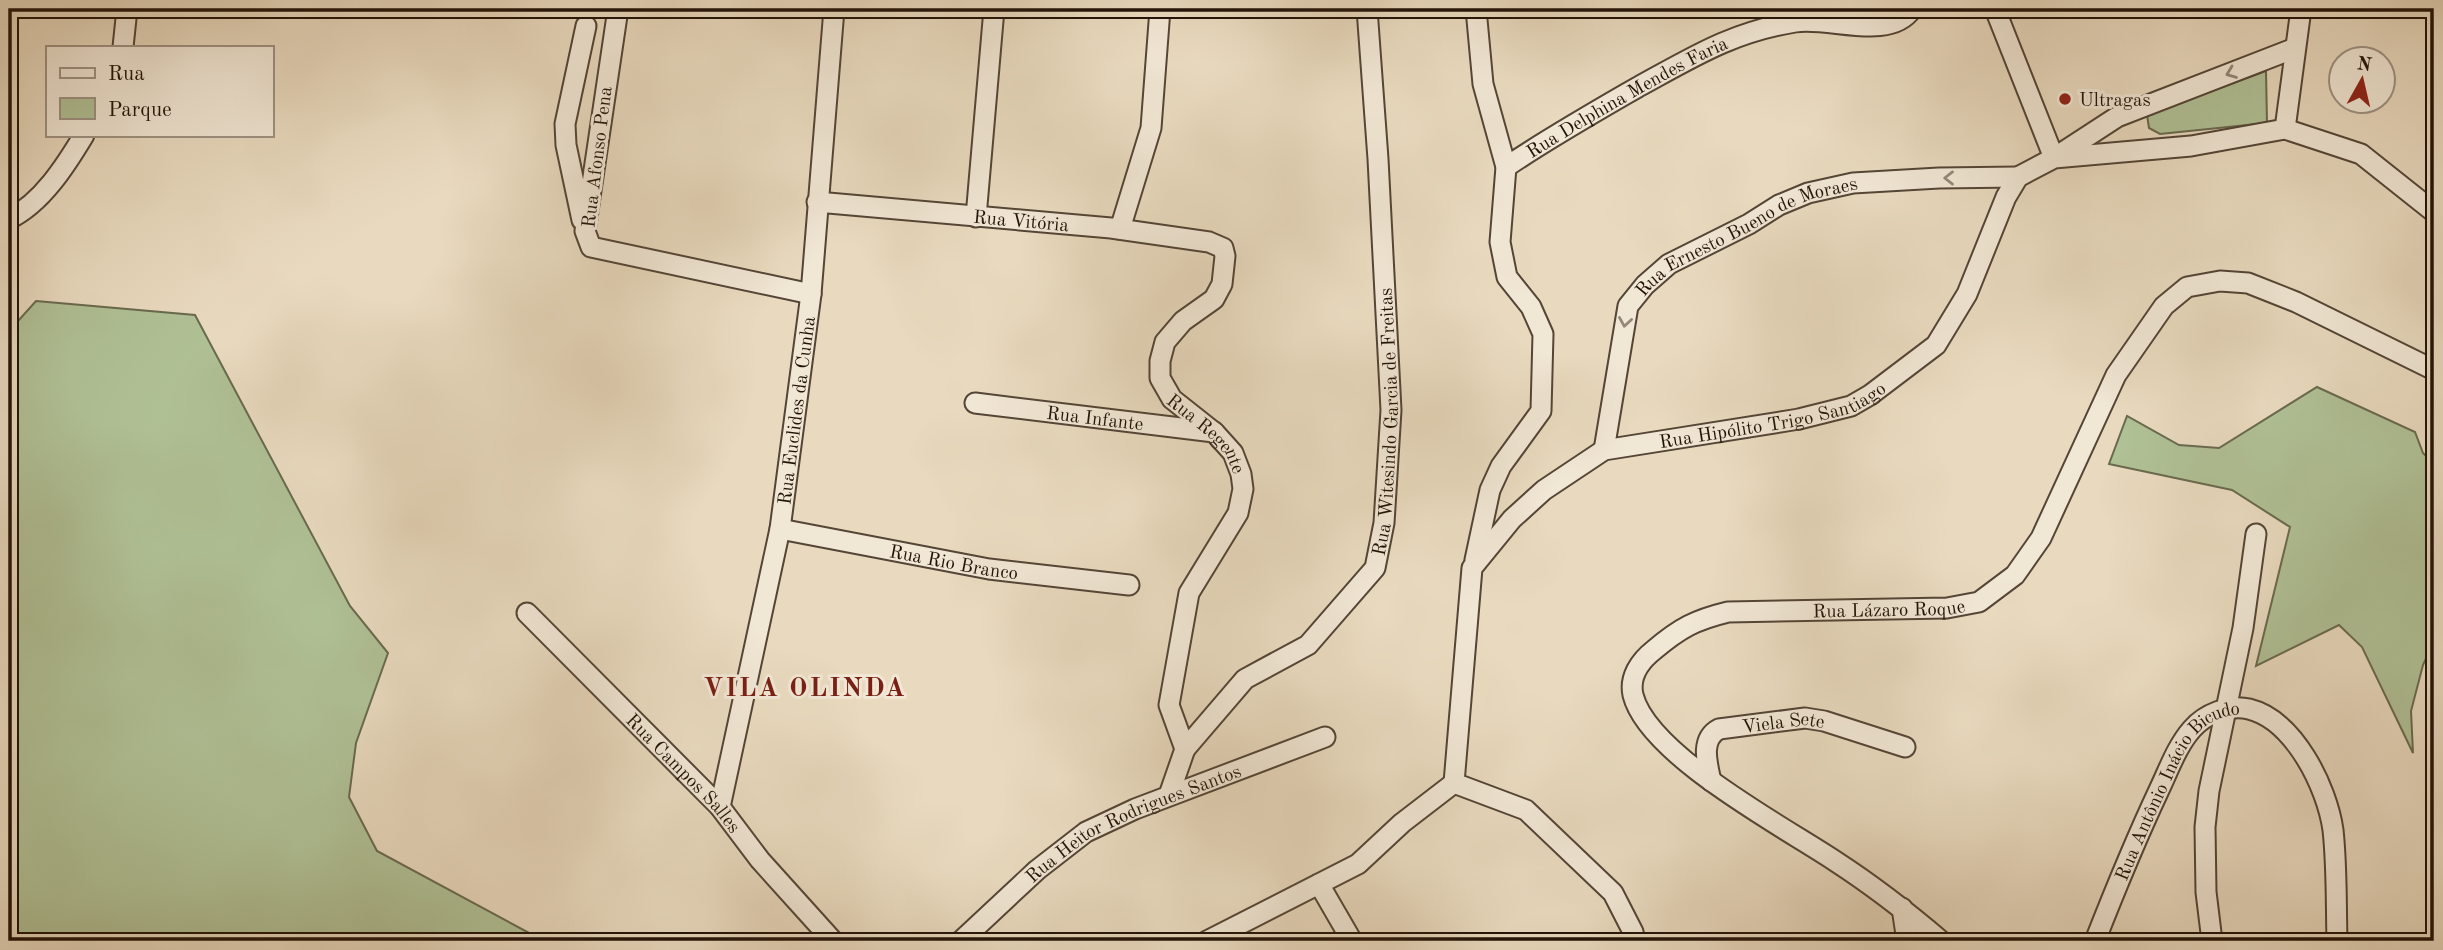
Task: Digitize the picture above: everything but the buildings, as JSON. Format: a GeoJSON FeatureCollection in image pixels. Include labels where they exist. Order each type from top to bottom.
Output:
{"type":"FeatureCollection","features":[{"type":"Feature","properties":{"kind":"street"},"geometry":{"type":"LineString","coordinates":[[122,46],[127,9]]}},
{"type":"Feature","properties":{"kind":"street","name":"Rua Afonso Pena"},"geometry":{"type":"LineString","coordinates":[[618,9],[585,231],[591,247],[811,294]]}},
{"type":"Feature","properties":{"kind":"street","name":"Rua Euclides da Cunha"},"geometry":{"type":"LineString","coordinates":[[720,807],[780,529],[811,294],[834,9]]}},
{"type":"Feature","properties":{"kind":"street"},"geometry":{"type":"LineString","coordinates":[[976,217],[994,9]]}},
{"type":"Feature","properties":{"kind":"street"},"geometry":{"type":"LineString","coordinates":[[1120,229],[1151,128],[1160,9]]}},
{"type":"Feature","properties":{"kind":"street","name":"Rua Witesindo Garcia de Freitas"},"geometry":{"type":"LineString","coordinates":[[1185,749],[1245,679],[1308,645],[1375,568],[1384,523],[1391,411],[1367,9]]}},
{"type":"Feature","properties":{"kind":"street"},"geometry":{"type":"LineString","coordinates":[[1207,941],[1358,864],[1402,823],[1454,783],[1472,568],[1490,490],[1500,466],[1541,411],[1544,334],[1531,307],[1507,277],[1500,242],[1506,167],[1483,84],[1476,9]]}},
{"type":"Feature","properties":{"kind":"street"},"geometry":{"type":"LineString","coordinates":[[1777,9],[1798,21]]}},
{"type":"Feature","properties":{"kind":"street","name":"Rua Delphina Mendes Faria"},"geometry":{"type":"LineString","coordinates":[[1506,167],[1556,133],[1709,47],[1745,33],[1798,21],[1872,26],[1895,23],[1907,16],[1912,9]]}},
{"type":"Feature","properties":{"kind":"street"},"geometry":{"type":"LineString","coordinates":[[1995,9],[2054,158]]}},
{"type":"Feature","properties":{"kind":"street"},"geometry":{"type":"LineString","coordinates":[[2285,130],[2301,9]]}},
{"type":"Feature","properties":{"kind":"street"},"geometry":{"type":"LineString","coordinates":[[585,231],[566,145],[565,124],[586,26]]}},
{"type":"Feature","properties":{"kind":"street"},"geometry":{"type":"LineString","coordinates":[[2018,177],[2054,158],[2117,117],[2295,48]]}},
{"type":"Feature","properties":{"kind":"street"},"geometry":{"type":"LineString","coordinates":[[2054,158],[2190,145],[2285,130],[2361,153],[2434,212]]}},
{"type":"Feature","properties":{"kind":"street"},"geometry":{"type":"LineString","coordinates":[[9,219],[23,212],[65,166],[84,136]]}},
{"type":"Feature","properties":{"kind":"street","name":"Rua Hipólito Trigo Santiago"},"geometry":{"type":"LineString","coordinates":[[1472,568],[1513,519],[1544,490],[1604,450],[1799,419],[1851,407],[1870,396],[1936,345],[1967,294],[2006,197],[2018,177]]}},
{"type":"Feature","properties":{"kind":"street","name":"Rua Ernesto Bueno de Moraes"},"geometry":{"type":"LineString","coordinates":[[1604,450],[1628,306],[1669,264],[1749,224],[1779,205],[1808,193],[1853,183],[2018,177]]}},
{"type":"Feature","properties":{"kind":"street","name":"Rua Vitória"},"geometry":{"type":"LineString","coordinates":[[817,202],[1120,229],[1209,242],[1223,248]]}},
{"type":"Feature","properties":{"kind":"street","name":"Rua Regente"},"geometry":{"type":"LineString","coordinates":[[1185,749],[1169,705],[1189,593],[1238,513],[1242,489],[1241,474],[1233,453],[1215,432],[1172,400],[1160,378],[1160,361],[1165,342],[1183,321],[1214,299],[1222,284],[1225,256],[1223,248]]}},
{"type":"Feature","properties":{"kind":"street","name":"Rua Lázaro Roque"},"geometry":{"type":"LineString","coordinates":[[1941,941],[1902,908],[1835,861],[1710,781],[1656,735],[1639,711],[1632,693],[1634,673],[1644,658],[1679,629],[1707,617],[1728,612],[1947,608],[1979,602],[1998,590],[2015,575],[2041,538],[2116,375],[2164,306],[2187,287],[2220,281],[2249,283],[2296,302],[2434,370]]}},
{"type":"Feature","properties":{"kind":"street","name":"Rua Infante"},"geometry":{"type":"LineString","coordinates":[[975,403],[1215,432]]}},
{"type":"Feature","properties":{"kind":"street","name":"Rua Rio Branco"},"geometry":{"type":"LineString","coordinates":[[780,529],[989,569],[1129,585]]}},
{"type":"Feature","properties":{"kind":"street"},"geometry":{"type":"LineString","coordinates":[[2212,941],[2206,892],[2205,827],[2209,790],[2242,628],[2256,534]]}},
{"type":"Feature","properties":{"kind":"street","name":"Rua Campos Salles"},"geometry":{"type":"LineString","coordinates":[[527,613],[720,807],[760,860],[833,941]]}},
{"type":"Feature","properties":{"kind":"street","name":"Rua Antônio Inácio Bicudo"},"geometry":{"type":"LineString","coordinates":[[2095,941],[2177,751],[2190,730],[2203,718],[2227,709],[2245,708],[2265,714],[2281,725],[2299,748],[2317,779],[2333,828],[2337,941]]}},
{"type":"Feature","properties":{"kind":"street","name":"Viela Sete"},"geometry":{"type":"LineString","coordinates":[[1710,781],[1707,740],[1711,733],[1719,729],[1805,718],[1824,721],[1905,747]]}},
{"type":"Feature","properties":{"kind":"street","name":"Rua Heitor Rodrigues Santos"},"geometry":{"type":"LineString","coordinates":[[961,941],[1037,870],[1086,832],[1135,809],[1325,737]]}},
{"type":"Feature","properties":{"kind":"street"},"geometry":{"type":"LineString","coordinates":[[1170,796],[1185,749]]}},
{"type":"Feature","properties":{"kind":"street"},"geometry":{"type":"LineString","coordinates":[[1454,783],[1526,810],[1613,893],[1635,941]]}},
{"type":"Feature","properties":{"kind":"street"},"geometry":{"type":"LineString","coordinates":[[1318,884],[1352,941]]}},
{"type":"Feature","properties":{"kind":"street"},"geometry":{"type":"LineString","coordinates":[[1902,908],[1908,941]]}},
{"type":"Feature","properties":{"kind":"green space"},"geometry":{"type":"Polygon","coordinates":[[[2266,71],[2267,123],[2160,134],[2149,128],[2147,115],[2266,71]]]}},
{"type":"Feature","properties":{"kind":"green space"},"geometry":{"type":"Polygon","coordinates":[[[36,301],[195,315],[350,606],[388,653],[356,743],[349,797],[377,851],[544,941],[9,941],[9,331],[36,301]]]}},
{"type":"Feature","properties":{"kind":"green space"},"geometry":{"type":"Polygon","coordinates":[[[2317,387],[2415,432],[2423,453],[2434,464],[2434,641],[2423,665],[2411,711],[2413,753],[2362,647],[2339,625],[2256,666],[2290,527],[2232,490],[2109,464],[2127,416],[2179,445],[2219,448],[2317,387]]]}},
{"type":"Feature","properties":{"kind":"place","name":"Ultragas"},"geometry":{"type":"Point","coordinates":[2065,99]}},
{"type":"Feature","properties":{"kind":"district","name":"VILA OLINDA"},"geometry":{"type":"Point","coordinates":[805,687]}}]}
